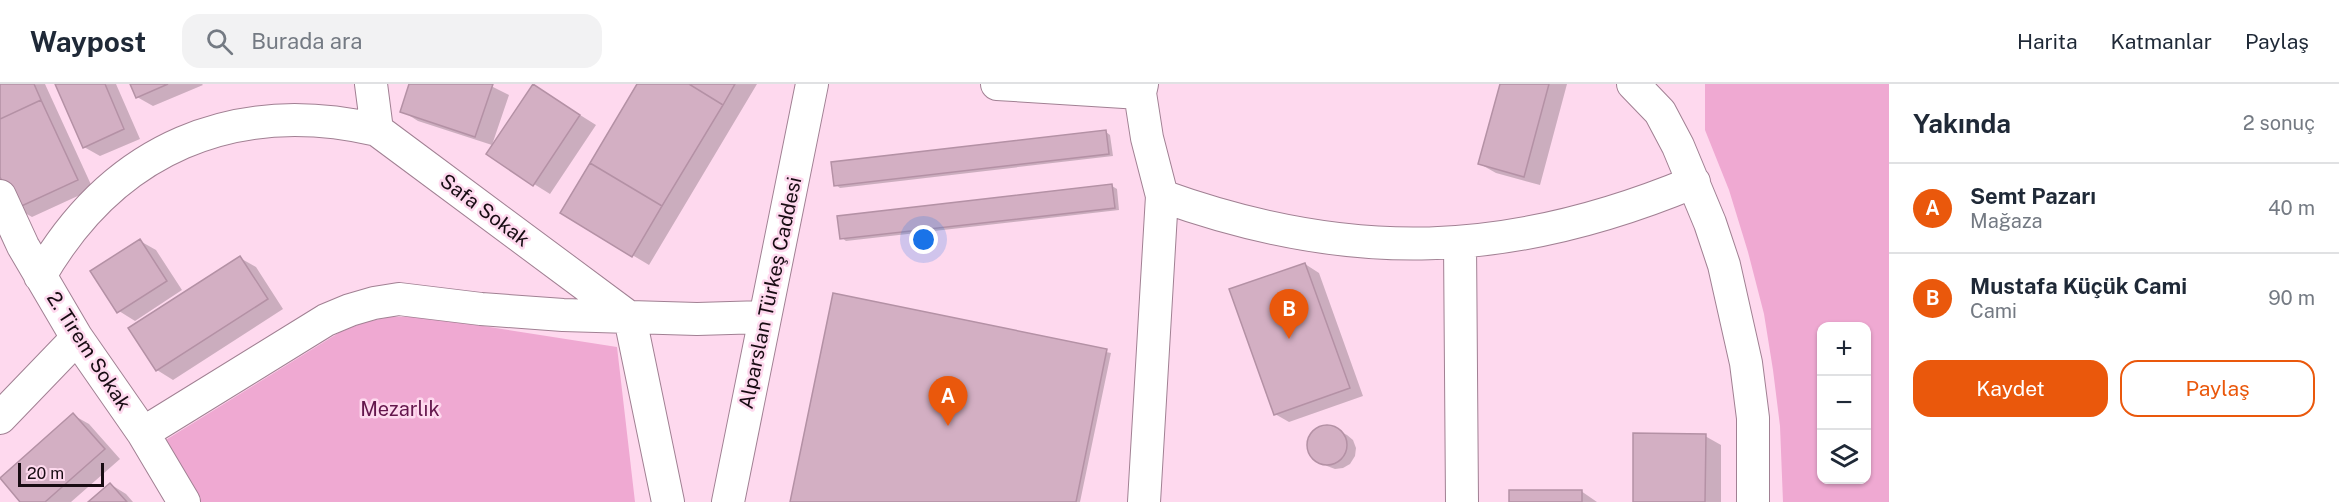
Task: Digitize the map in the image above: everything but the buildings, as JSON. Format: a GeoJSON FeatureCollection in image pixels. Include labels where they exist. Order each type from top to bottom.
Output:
{"type":"FeatureCollection","features":[{"type":"Feature","properties":{"kind":"street"},"geometry":{"type":"LineString","coordinates":[[40,276],[58,246],[79,219],[103,194],[150,160],[191,139],[231,127],[284,119],[315,119],[377,130],[371,84]]}},
{"type":"Feature","properties":{"kind":"street","name":"Alparslan Türkeş Caddesi"},"geometry":{"type":"LineString","coordinates":[[728,502],[812,84]]}},
{"type":"Feature","properties":{"kind":"street"},"geometry":{"type":"LineString","coordinates":[[997,84],[1141,88],[1147,138],[1162,196],[1144,502]]}},
{"type":"Feature","properties":{"kind":"street"},"geometry":{"type":"LineString","coordinates":[[1633,84],[1660,112],[1694,182],[1724,265],[1746,363],[1753,418],[1753,502]]}},
{"type":"Feature","properties":{"kind":"street","name":"Safa Sokak"},"geometry":{"type":"LineString","coordinates":[[377,130],[630,318]]}},
{"type":"Feature","properties":{"kind":"street"},"geometry":{"type":"LineString","coordinates":[[1162,196],[1254,225],[1302,235],[1350,242],[1398,244],[1460,242],[1528,234],[1578,223],[1647,201],[1694,182]]}},
{"type":"Feature","properties":{"kind":"street","name":"2. Tirem Sokak"},"geometry":{"type":"LineString","coordinates":[[0,196],[22,246],[77,338],[143,433],[184,502]]}},
{"type":"Feature","properties":{"kind":"street"},"geometry":{"type":"LineString","coordinates":[[1460,242],[1462,502]]}},
{"type":"Feature","properties":{"kind":"street"},"geometry":{"type":"LineString","coordinates":[[143,433],[326,320],[374,303],[399,299],[481,309],[630,318],[764,317]]}},
{"type":"Feature","properties":{"kind":"street"},"geometry":{"type":"LineString","coordinates":[[630,318],[668,502]]}},
{"type":"Feature","properties":{"kind":"street"},"geometry":{"type":"LineString","coordinates":[[0,418],[77,338]]}},
{"type":"Feature","properties":{"kind":"green space"},"geometry":{"type":"Polygon","coordinates":[[[1705,84],[1889,84],[1889,502],[1783,502],[1780,426],[1764,314],[1729,190],[1705,130],[1705,84]]]}},
{"type":"Feature","properties":{"kind":"green space","name":"Mezarlık"},"geometry":{"type":"Polygon","coordinates":[[[390,317],[445,320],[617,347],[635,502],[197,502],[164,441],[340,332],[365,322],[390,317]]]}},
{"type":"Feature","properties":{"kind":"place","name":"Mustafa Küçük Cami"},"geometry":{"type":"Point","coordinates":[1289,339]}},
{"type":"Feature","properties":{"kind":"place","name":"Semt Pazarı"},"geometry":{"type":"Point","coordinates":[948,426]}}]}
